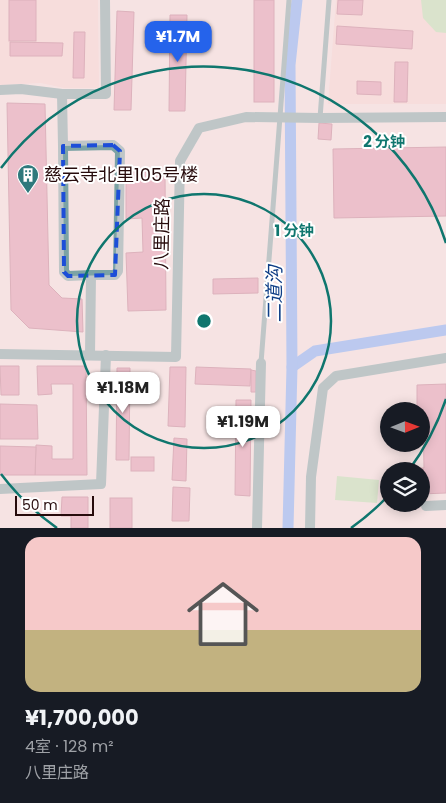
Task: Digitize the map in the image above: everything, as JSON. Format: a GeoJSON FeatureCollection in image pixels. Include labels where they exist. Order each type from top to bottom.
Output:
{"type":"FeatureCollection","features":[{"type":"Feature","properties":{"kind":"street"},"geometry":{"type":"LineString","coordinates":[[0,90],[21,89],[62,94],[106,94],[105,0]]}},
{"type":"Feature","properties":{"kind":"street"},"geometry":{"type":"LineString","coordinates":[[62,94],[64,272],[68,276],[116,275],[118,271],[120,151],[113,145],[63,146]]}},
{"type":"Feature","properties":{"kind":"street","name":"八里庄路"},"geometry":{"type":"LineString","coordinates":[[0,354],[176,358],[180,160],[199,128],[246,117],[446,116]]}},
{"type":"Feature","properties":{"kind":"street"},"geometry":{"type":"LineString","coordinates":[[90,355],[91,275]]}},
{"type":"Feature","properties":{"kind":"street"},"geometry":{"type":"LineString","coordinates":[[0,489],[101,484],[106,355]]}},
{"type":"Feature","properties":{"kind":"street"},"geometry":{"type":"LineString","coordinates":[[310,528],[311,477],[323,388],[336,376],[446,358]]}},
{"type":"Feature","properties":{"kind":"street"},"geometry":{"type":"LineString","coordinates":[[257,528],[261,363]]}},
{"type":"Feature","properties":{"kind":"street"},"geometry":{"type":"LineString","coordinates":[[430,506],[446,505]]}},
{"type":"Feature","properties":{"kind":"lane"},"geometry":{"type":"LineString","coordinates":[[261,363],[289,0]]}},
{"type":"Feature","properties":{"kind":"lane"},"geometry":{"type":"LineString","coordinates":[[320,118],[329,0]]}},
{"type":"Feature","properties":{"kind":"highlighted area"},"geometry":{"type":"Polygon","coordinates":[[[113,145],[120,151],[115,275],[68,276],[64,272],[63,146],[113,145]]]}},
{"type":"Feature","properties":{"kind":"shaded area"},"geometry":{"type":"Polygon","coordinates":[[[0,0],[98,0],[99,88],[64,88],[41,83],[0,85],[0,0]]]}},
{"type":"Feature","properties":{"kind":"shaded area"},"geometry":{"type":"Polygon","coordinates":[[[336,0],[446,0],[446,104],[328,104],[336,0]]]}},
{"type":"Feature","properties":{"kind":"green space"},"geometry":{"type":"Polygon","coordinates":[[[421,0],[446,0],[446,33],[436,32],[423,18],[421,0]]]}},
{"type":"Feature","properties":{"kind":"green space"},"geometry":{"type":"Polygon","coordinates":[[[337,476],[379,480],[377,503],[335,500],[337,476]]]}},
{"type":"Feature","properties":{"kind":"building"},"geometry":{"type":"Polygon","coordinates":[[[9,0],[36,0],[36,41],[9,41],[9,0]]]}},
{"type":"Feature","properties":{"kind":"building"},"geometry":{"type":"Polygon","coordinates":[[[254,0],[274,0],[274,102],[254,102],[254,0]]]}},
{"type":"Feature","properties":{"kind":"building"},"geometry":{"type":"Polygon","coordinates":[[[338,0],[363,0],[362,15],[337,14],[338,0]]]}},
{"type":"Feature","properties":{"kind":"building"},"geometry":{"type":"Polygon","coordinates":[[[117,11],[134,12],[131,110],[114,110],[117,11]]]}},
{"type":"Feature","properties":{"kind":"building"},"geometry":{"type":"Polygon","coordinates":[[[170,15],[187,15],[185,111],[169,111],[170,15]]]}},
{"type":"Feature","properties":{"kind":"building"},"geometry":{"type":"Polygon","coordinates":[[[337,26],[413,31],[412,49],[336,44],[337,26]]]}},
{"type":"Feature","properties":{"kind":"building"},"geometry":{"type":"Polygon","coordinates":[[[74,32],[85,32],[84,78],[73,78],[74,32]]]}},
{"type":"Feature","properties":{"kind":"building"},"geometry":{"type":"Polygon","coordinates":[[[10,42],[63,43],[62,56],[10,56],[10,42]]]}},
{"type":"Feature","properties":{"kind":"building"},"geometry":{"type":"Polygon","coordinates":[[[395,62],[408,62],[407,102],[394,102],[395,62]]]}},
{"type":"Feature","properties":{"kind":"building"},"geometry":{"type":"Polygon","coordinates":[[[357,81],[381,82],[381,95],[357,94],[357,81]]]}},
{"type":"Feature","properties":{"kind":"building","name":"慈云寺北里105号楼"},"geometry":{"type":"Polygon","coordinates":[[[7,103],[45,104],[49,285],[62,298],[82,299],[83,332],[29,328],[11,310],[7,103]]]}},
{"type":"Feature","properties":{"kind":"building"},"geometry":{"type":"Polygon","coordinates":[[[319,123],[332,124],[331,140],[318,139],[319,123]]]}},
{"type":"Feature","properties":{"kind":"building"},"geometry":{"type":"Polygon","coordinates":[[[446,147],[446,216],[334,218],[333,149],[446,147]]]}},
{"type":"Feature","properties":{"kind":"building"},"geometry":{"type":"Polygon","coordinates":[[[126,172],[165,172],[166,310],[128,311],[126,253],[143,252],[142,218],[126,219],[126,172]]]}},
{"type":"Feature","properties":{"kind":"building"},"geometry":{"type":"Polygon","coordinates":[[[258,278],[258,293],[213,294],[213,279],[258,278]]]}},
{"type":"Feature","properties":{"kind":"building"},"geometry":{"type":"Polygon","coordinates":[[[0,366],[19,366],[19,395],[1,395],[0,366]]]}},
{"type":"Feature","properties":{"kind":"building"},"geometry":{"type":"Polygon","coordinates":[[[37,366],[86,366],[87,475],[35,475],[36,445],[52,446],[52,459],[73,459],[73,384],[51,384],[52,394],[38,395],[37,366]]]}},
{"type":"Feature","properties":{"kind":"building"},"geometry":{"type":"Polygon","coordinates":[[[170,367],[186,367],[185,427],[168,426],[170,367]]]}},
{"type":"Feature","properties":{"kind":"building"},"geometry":{"type":"Polygon","coordinates":[[[196,367],[251,369],[250,386],[195,384],[196,367]]]}},
{"type":"Feature","properties":{"kind":"building"},"geometry":{"type":"Polygon","coordinates":[[[117,368],[130,368],[129,460],[116,460],[117,368]]]}},
{"type":"Feature","properties":{"kind":"building"},"geometry":{"type":"Polygon","coordinates":[[[251,370],[256,371],[256,392],[251,392],[251,370]]]}},
{"type":"Feature","properties":{"kind":"building"},"geometry":{"type":"Polygon","coordinates":[[[446,384],[446,493],[430,494],[430,462],[424,462],[424,452],[430,452],[430,402],[417,402],[417,385],[446,384]]]}},
{"type":"Feature","properties":{"kind":"building"},"geometry":{"type":"Polygon","coordinates":[[[236,400],[251,400],[250,496],[235,495],[236,400]]]}},
{"type":"Feature","properties":{"kind":"building"},"geometry":{"type":"Polygon","coordinates":[[[0,404],[37,405],[38,439],[0,439],[0,404]]]}},
{"type":"Feature","properties":{"kind":"building"},"geometry":{"type":"Polygon","coordinates":[[[174,438],[187,439],[186,481],[172,480],[174,438]]]}},
{"type":"Feature","properties":{"kind":"building"},"geometry":{"type":"Polygon","coordinates":[[[0,446],[36,447],[35,475],[0,475],[0,446]]]}},
{"type":"Feature","properties":{"kind":"building"},"geometry":{"type":"Polygon","coordinates":[[[131,457],[154,457],[154,471],[131,471],[131,457]]]}},
{"type":"Feature","properties":{"kind":"building"},"geometry":{"type":"Polygon","coordinates":[[[173,487],[190,488],[189,521],[172,521],[173,487]]]}},
{"type":"Feature","properties":{"kind":"building"},"geometry":{"type":"Polygon","coordinates":[[[62,497],[88,497],[88,528],[71,528],[71,516],[61,516],[62,497]]]}},
{"type":"Feature","properties":{"kind":"building"},"geometry":{"type":"Polygon","coordinates":[[[110,498],[132,498],[132,528],[110,528],[110,498]]]}},
{"type":"Feature","properties":{"kind":"waterway","name":"二道沟"},"geometry":{"type":"LineString","coordinates":[[288,528],[292,367],[290,65],[297,0]]}},
{"type":"Feature","properties":{"kind":"waterway"},"geometry":{"type":"LineString","coordinates":[[292,367],[315,351],[446,330]]}},
{"type":"Feature","properties":{"kind":"place","name":"慈云寺北里105号楼"},"geometry":{"type":"Point","coordinates":[28,194]}}]}
